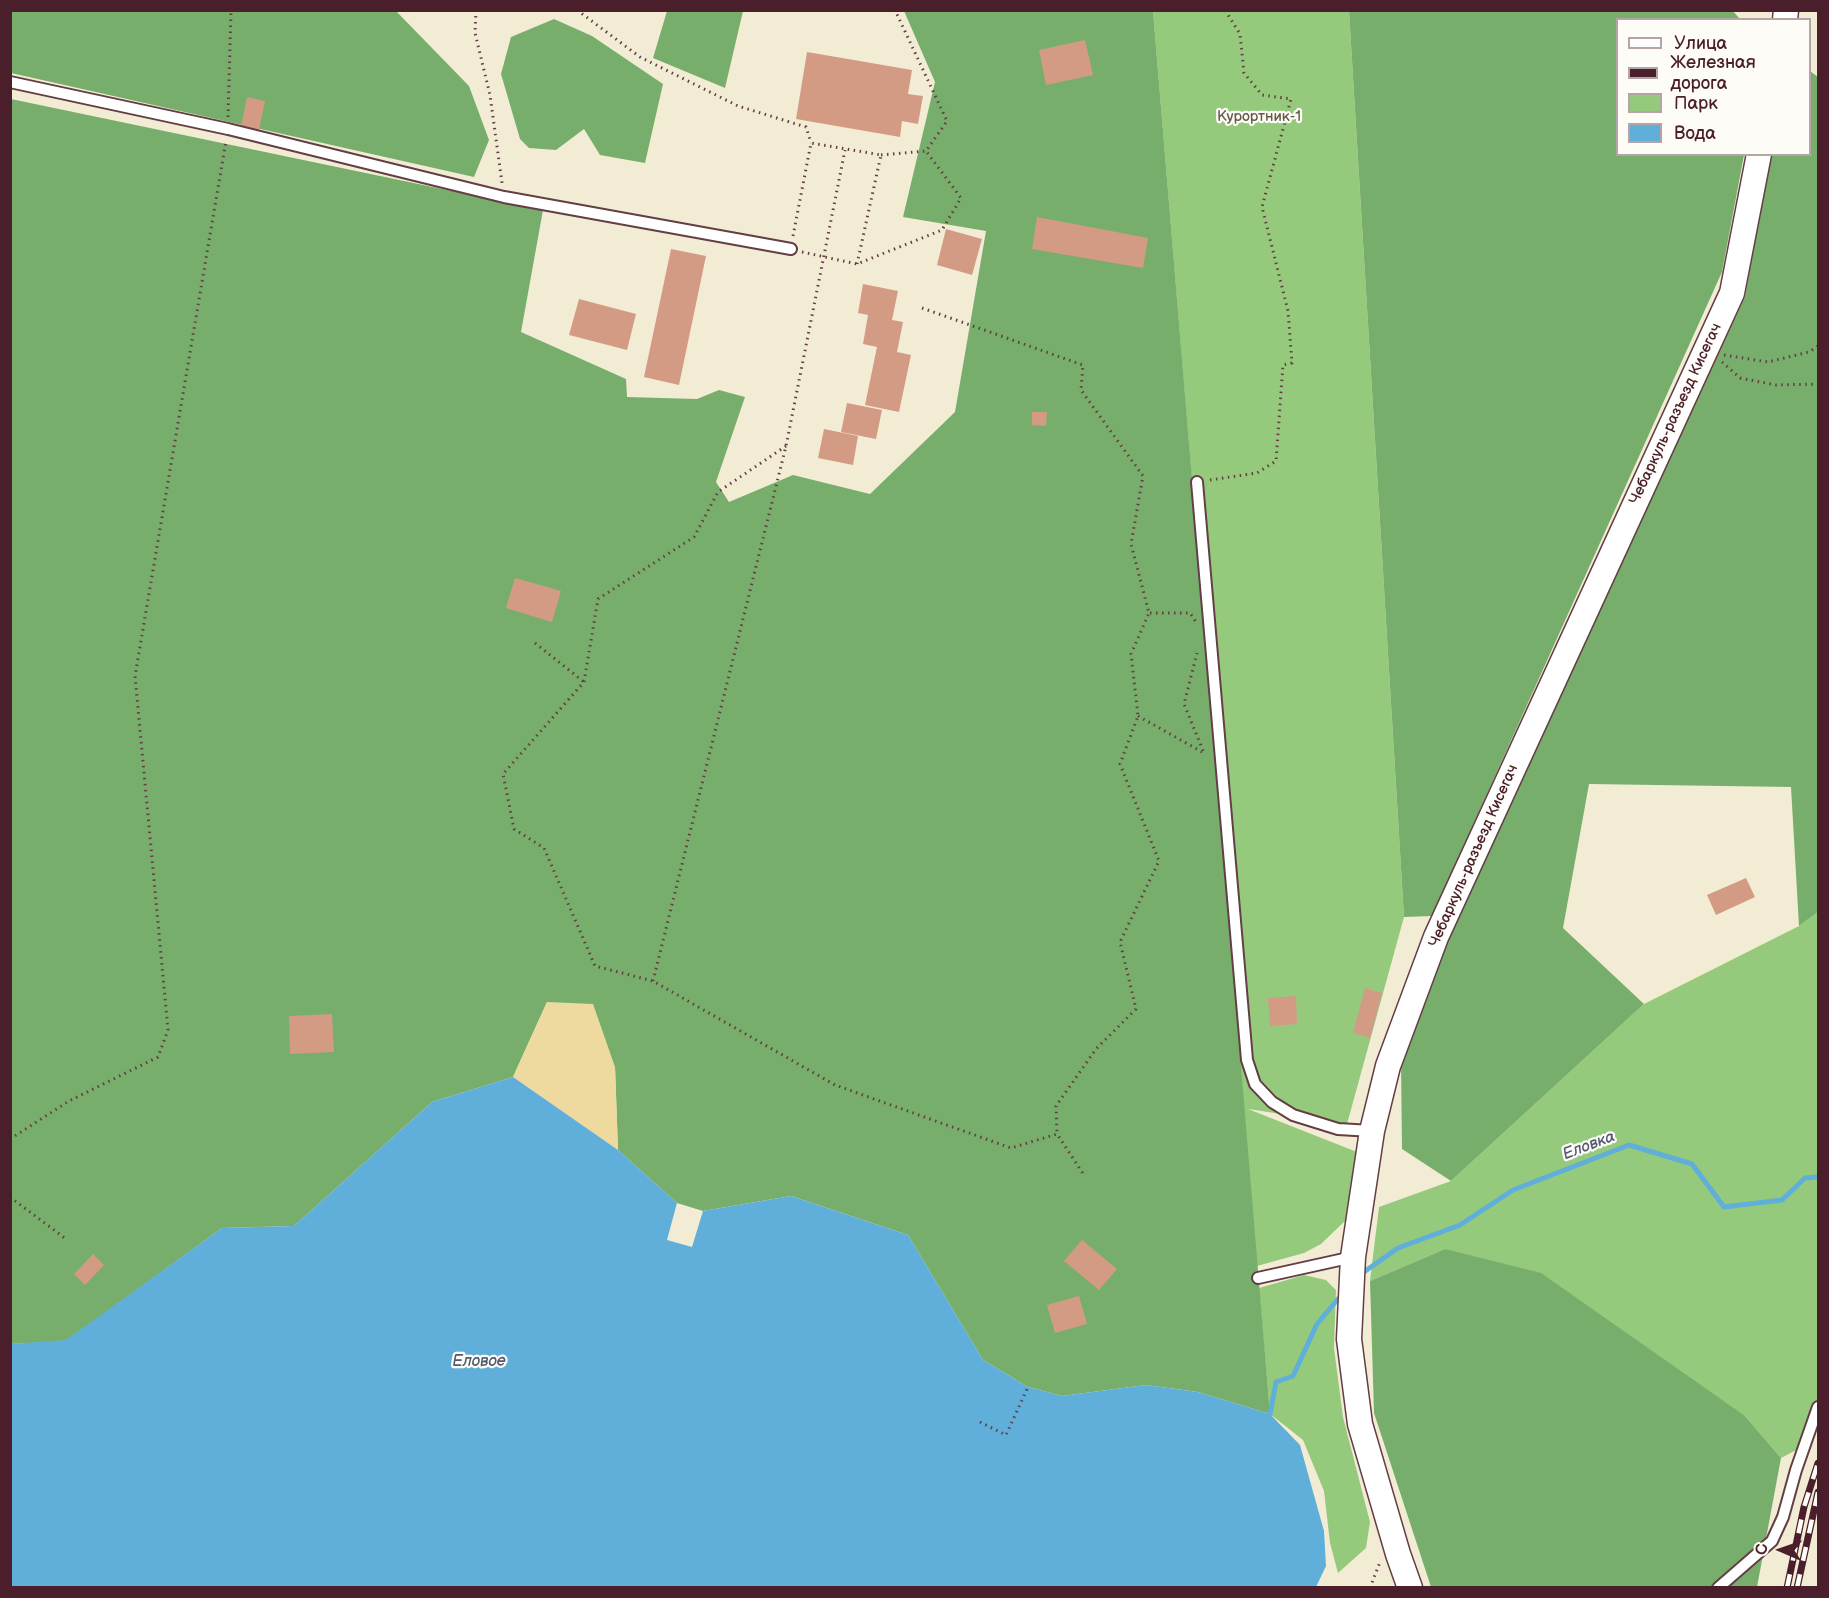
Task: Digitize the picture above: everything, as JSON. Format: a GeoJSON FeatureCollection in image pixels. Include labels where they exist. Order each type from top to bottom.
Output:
{"type":"FeatureCollection","features":[{"type":"Feature","properties":{"kind":"street","name":"Чебаркуль-разъезд Кисегач"},"geometry":{"type":"LineString","coordinates":[[1410,1587],[1360,1424],[1349,1340],[1353,1257],[1372,1131],[1388,1066],[1436,937],[1732,293],[1759,156]]}},
{"type":"Feature","properties":{"kind":"lane"},"geometry":{"type":"LineString","coordinates":[[10,82],[228,129],[504,197],[791,249]]}},
{"type":"Feature","properties":{"kind":"lane"},"geometry":{"type":"LineString","coordinates":[[1197,482],[1247,1060],[1255,1084],[1272,1102],[1293,1115],[1338,1129],[1372,1131]]}},
{"type":"Feature","properties":{"kind":"lane"},"geometry":{"type":"LineString","coordinates":[[1258,1278],[1353,1257]]}},
{"type":"Feature","properties":{"kind":"lane"},"geometry":{"type":"LineString","coordinates":[[1718,1587],[1772,1541],[1783,1517],[1796,1470],[1818,1407]]}},
{"type":"Feature","properties":{"kind":"path"},"geometry":{"type":"LineString","coordinates":[[10,1139],[69,1101],[158,1057],[168,1030],[135,676],[222,173],[228,129],[231,10]]}},
{"type":"Feature","properties":{"kind":"path"},"geometry":{"type":"LineString","coordinates":[[476,10],[475,33],[490,95],[504,197]]}},
{"type":"Feature","properties":{"kind":"path"},"geometry":{"type":"LineString","coordinates":[[577,10],[640,57],[738,106],[806,127],[811,143],[791,249],[857,264],[942,230],[961,198],[926,151]]}},
{"type":"Feature","properties":{"kind":"path"},"geometry":{"type":"LineString","coordinates":[[811,143],[881,155],[926,151],[947,122],[895,10]]}},
{"type":"Feature","properties":{"kind":"path"},"geometry":{"type":"LineString","coordinates":[[1197,482],[1257,473],[1276,461],[1283,365],[1292,363],[1288,311],[1262,207],[1291,99],[1262,95],[1244,73],[1240,34],[1225,10]]}},
{"type":"Feature","properties":{"kind":"path"},"geometry":{"type":"LineString","coordinates":[[653,981],[786,446],[845,150]]}},
{"type":"Feature","properties":{"kind":"path"},"geometry":{"type":"LineString","coordinates":[[857,264],[881,155]]}},
{"type":"Feature","properties":{"kind":"path"},"geometry":{"type":"LineString","coordinates":[[922,308],[1083,365],[1081,390],[1143,476],[1131,544],[1149,613],[1131,654],[1138,716],[1120,764],[1159,861],[1120,942],[1136,1009],[1096,1049],[1056,1106],[1057,1134],[1084,1175]]}},
{"type":"Feature","properties":{"kind":"path"},"geometry":{"type":"LineString","coordinates":[[1706,349],[1736,358],[1768,363],[1809,352],[1818,346]]}},
{"type":"Feature","properties":{"kind":"path"},"geometry":{"type":"LineString","coordinates":[[1706,349],[1740,378],[1776,385],[1818,384]]}},
{"type":"Feature","properties":{"kind":"path"},"geometry":{"type":"LineString","coordinates":[[786,446],[718,492],[694,537],[598,599],[584,682],[503,774],[514,829],[544,848],[595,966],[653,981],[835,1085],[1011,1148],[1057,1134]]}},
{"type":"Feature","properties":{"kind":"path"},"geometry":{"type":"LineString","coordinates":[[1149,613],[1190,613],[1196,622]]}},
{"type":"Feature","properties":{"kind":"path"},"geometry":{"type":"LineString","coordinates":[[535,643],[584,682]]}},
{"type":"Feature","properties":{"kind":"path"},"geometry":{"type":"LineString","coordinates":[[1138,716],[1204,753],[1184,704],[1197,652]]}},
{"type":"Feature","properties":{"kind":"path"},"geometry":{"type":"LineString","coordinates":[[11,1198],[66,1239]]}},
{"type":"Feature","properties":{"kind":"path"},"geometry":{"type":"LineString","coordinates":[[980,1422],[1006,1435],[1028,1387]]}},
{"type":"Feature","properties":{"kind":"green space"},"geometry":{"type":"Polygon","coordinates":[[[1732,10],[1739,18],[1616,18],[1616,156],[1744,156],[1722,272],[1432,916],[1404,917],[1349,11],[1732,10]]]}},
{"type":"Feature","properties":{"kind":"green space"},"geometry":{"type":"Polygon","coordinates":[[[11,11],[396,11],[469,86],[489,140],[474,177],[11,73],[11,11]]]}},
{"type":"Feature","properties":{"kind":"green space"},"geometry":{"type":"Polygon","coordinates":[[[667,11],[743,11],[725,88],[653,58],[667,11]]]}},
{"type":"Feature","properties":{"kind":"green space"},"geometry":{"type":"Polygon","coordinates":[[[904,11],[1153,11],[1270,1414],[1198,1392],[1146,1385],[1062,1396],[1028,1387],[983,1360],[908,1235],[791,1196],[703,1211],[677,1203],[618,1150],[615,1067],[547,1002],[513,1077],[432,1102],[294,1226],[222,1228],[66,1341],[11,1344],[11,99],[543,210],[521,332],[626,379],[627,397],[697,399],[719,390],[745,397],[716,482],[729,502],[793,475],[870,494],[955,412],[986,231],[903,217],[935,82],[904,11]]]}},
{"type":"Feature","properties":{"kind":"green space","name":"Курортник-1"},"geometry":{"type":"Polygon","coordinates":[[[1153,11],[1349,11],[1404,917],[1347,1124],[1248,1109],[1357,1152],[1345,1221],[1321,1244],[1304,1253],[1257,1266],[1153,11]]]}},
{"type":"Feature","properties":{"kind":"green space"},"geometry":{"type":"Polygon","coordinates":[[[554,19],[592,36],[663,84],[645,163],[600,155],[584,129],[556,150],[529,148],[520,139],[501,74],[511,37],[554,19]]]}},
{"type":"Feature","properties":{"kind":"green space"},"geometry":{"type":"Polygon","coordinates":[[[1811,72],[1818,77],[1818,912],[1799,926],[1791,787],[1589,784],[1563,928],[1644,1004],[1451,1181],[1402,1149],[1401,1061],[1441,949],[1745,297],[1770,156],[1811,156],[1811,72]]]}},
{"type":"Feature","properties":{"kind":"green space"},"geometry":{"type":"Polygon","coordinates":[[[1818,912],[1818,1416],[1806,1445],[1781,1458],[1745,1416],[1445,1249],[1370,1281],[1379,1207],[1451,1181],[1644,1004],[1799,926],[1818,912]]]}},
{"type":"Feature","properties":{"kind":"green space"},"geometry":{"type":"Polygon","coordinates":[[[1445,1249],[1541,1273],[1745,1416],[1781,1458],[1757,1587],[1431,1587],[1374,1413],[1370,1281],[1445,1249]]]}},
{"type":"Feature","properties":{"kind":"green space"},"geometry":{"type":"Polygon","coordinates":[[[1304,1275],[1326,1280],[1336,1290],[1334,1348],[1343,1417],[1370,1522],[1366,1548],[1338,1573],[1330,1543],[1324,1491],[1303,1440],[1270,1414],[1259,1288],[1304,1275]]]}},
{"type":"Feature","properties":{"kind":"sand"},"geometry":{"type":"Polygon","coordinates":[[[547,1002],[593,1004],[615,1067],[618,1150],[513,1077],[547,1002]]]}},
{"type":"Feature","properties":{"kind":"water","name":"Еловое"},"geometry":{"type":"Polygon","coordinates":[[[513,1077],[618,1150],[677,1203],[667,1240],[692,1247],[703,1211],[791,1196],[908,1235],[983,1360],[1028,1387],[1062,1396],[1146,1385],[1198,1392],[1270,1414],[1300,1445],[1324,1531],[1326,1566],[1316,1587],[11,1587],[11,1344],[66,1340],[222,1228],[294,1226],[432,1102],[513,1077]]]}},
{"type":"Feature","properties":{"kind":"building"},"geometry":{"type":"Polygon","coordinates":[[[1085,40],[1093,75],[1046,85],[1039,50],[1085,40]]]}},
{"type":"Feature","properties":{"kind":"building"},"geometry":{"type":"Polygon","coordinates":[[[807,52],[912,70],[908,94],[923,96],[918,124],[902,121],[900,137],[796,119],[807,52]]]}},
{"type":"Feature","properties":{"kind":"building"},"geometry":{"type":"Polygon","coordinates":[[[247,97],[265,101],[259,130],[241,126],[247,97]]]}},
{"type":"Feature","properties":{"kind":"building"},"geometry":{"type":"Polygon","coordinates":[[[1037,217],[1148,238],[1143,268],[1032,249],[1037,217]]]}},
{"type":"Feature","properties":{"kind":"building"},"geometry":{"type":"Polygon","coordinates":[[[946,229],[982,239],[972,275],[937,265],[946,229]]]}},
{"type":"Feature","properties":{"kind":"building"},"geometry":{"type":"Polygon","coordinates":[[[671,249],[706,256],[679,385],[644,377],[671,249]]]}},
{"type":"Feature","properties":{"kind":"building"},"geometry":{"type":"Polygon","coordinates":[[[863,284],[898,291],[892,320],[903,322],[897,352],[911,355],[899,412],[865,405],[877,347],[863,344],[868,315],[858,313],[863,284]]]}},
{"type":"Feature","properties":{"kind":"building"},"geometry":{"type":"Polygon","coordinates":[[[579,299],[636,314],[627,350],[569,335],[579,299]]]}},
{"type":"Feature","properties":{"kind":"building"},"geometry":{"type":"Polygon","coordinates":[[[847,403],[882,410],[876,439],[841,432],[847,403]]]}},
{"type":"Feature","properties":{"kind":"building"},"geometry":{"type":"Polygon","coordinates":[[[1032,412],[1047,412],[1046,426],[1032,425],[1032,412]]]}},
{"type":"Feature","properties":{"kind":"building"},"geometry":{"type":"Polygon","coordinates":[[[824,429],[858,436],[853,465],[818,458],[824,429]]]}},
{"type":"Feature","properties":{"kind":"building"},"geometry":{"type":"Polygon","coordinates":[[[515,578],[561,591],[552,622],[506,608],[515,578]]]}},
{"type":"Feature","properties":{"kind":"building"},"geometry":{"type":"Polygon","coordinates":[[[1746,878],[1755,897],[1716,915],[1707,895],[1746,878]]]}},
{"type":"Feature","properties":{"kind":"building"},"geometry":{"type":"Polygon","coordinates":[[[1365,988],[1382,993],[1370,1038],[1353,1033],[1365,988]]]}},
{"type":"Feature","properties":{"kind":"building"},"geometry":{"type":"Polygon","coordinates":[[[1296,996],[1297,1024],[1270,1026],[1268,998],[1296,996]]]}},
{"type":"Feature","properties":{"kind":"building"},"geometry":{"type":"Polygon","coordinates":[[[332,1014],[334,1052],[290,1054],[289,1016],[332,1014]]]}},
{"type":"Feature","properties":{"kind":"building"},"geometry":{"type":"Polygon","coordinates":[[[1082,1240],[1117,1269],[1099,1290],[1064,1261],[1082,1240]]]}},
{"type":"Feature","properties":{"kind":"building"},"geometry":{"type":"Polygon","coordinates":[[[93,1254],[104,1265],[85,1285],[74,1274],[93,1254]]]}},
{"type":"Feature","properties":{"kind":"building"},"geometry":{"type":"Polygon","coordinates":[[[1079,1296],[1087,1324],[1055,1333],[1047,1305],[1079,1296]]]}},
{"type":"Feature","properties":{"kind":"waterway","name":"Еловка"},"geometry":{"type":"LineString","coordinates":[[1361,1274],[1398,1248],[1460,1225],[1513,1190],[1629,1145],[1692,1164],[1724,1207],[1782,1200],[1805,1178],[1818,1177]]}},
{"type":"Feature","properties":{"kind":"waterway","name":"Еловка"},"geometry":{"type":"LineString","coordinates":[[1270,1414],[1276,1382],[1293,1376],[1317,1324],[1338,1299]]}},
{"type":"Feature","properties":{"kind":"railway"},"geometry":{"type":"LineString","coordinates":[[1787,1588],[1804,1507],[1818,1463]]}},
{"type":"Feature","properties":{"kind":"railway"},"geometry":{"type":"LineString","coordinates":[[1797,1588],[1818,1492]]}}]}
